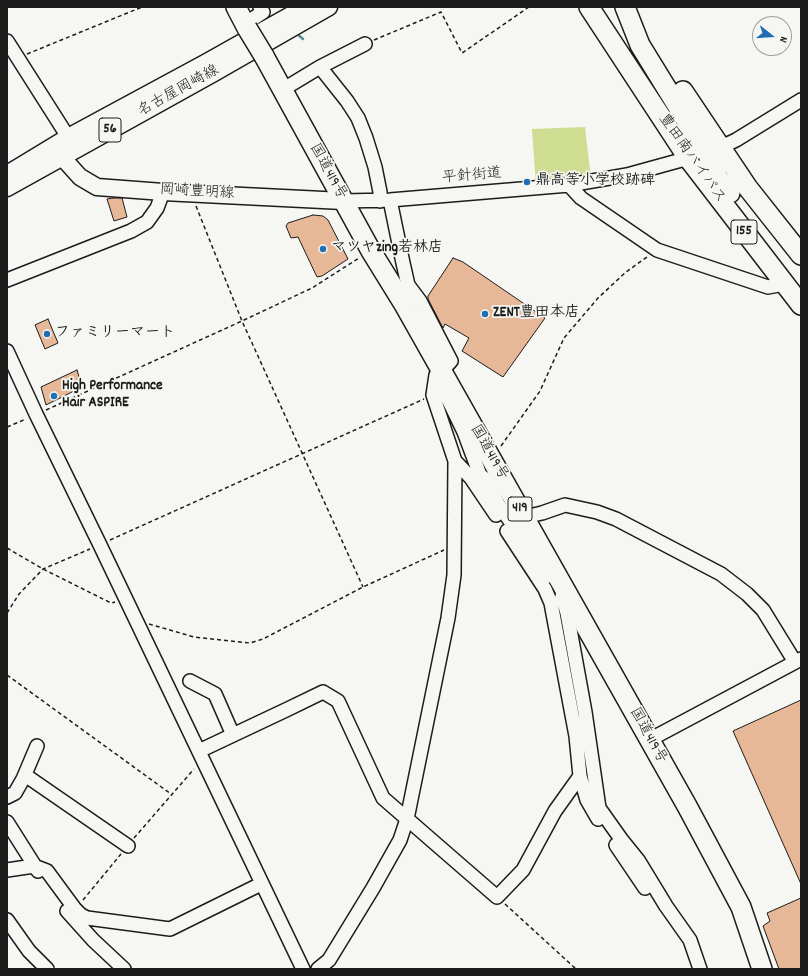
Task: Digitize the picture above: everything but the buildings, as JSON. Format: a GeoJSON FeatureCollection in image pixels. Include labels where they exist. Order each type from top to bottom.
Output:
{"type":"FeatureCollection","features":[{"type":"Feature","properties":{"kind":"highway","name":"国道419号"},"geometry":{"type":"LineString","coordinates":[[236,7],[371,251],[413,303],[441,372],[492,459],[687,806],[740,907],[762,969]]}},
{"type":"Feature","properties":{"kind":"highway","name":"豊田南バイパス"},"geometry":{"type":"LineString","coordinates":[[589,7],[688,158],[793,295]]}},
{"type":"Feature","properties":{"kind":"highway"},"geometry":{"type":"LineString","coordinates":[[598,7],[624,45],[655,107]]}},
{"type":"Feature","properties":{"kind":"highway","name":"豊田南バイパス"},"geometry":{"type":"LineString","coordinates":[[626,7],[714,151],[748,188],[801,255]]}},
{"type":"Feature","properties":{"kind":"highway"},"geometry":{"type":"LineString","coordinates":[[714,151],[718,178],[764,237],[793,295]]}},
{"type":"Feature","properties":{"kind":"main road","name":"名古屋岡崎線"},"geometry":{"type":"LineString","coordinates":[[7,174],[68,137],[305,7]]}},
{"type":"Feature","properties":{"kind":"main road","name":"名古屋岡崎線"},"geometry":{"type":"LineString","coordinates":[[7,188],[329,7]]}},
{"type":"Feature","properties":{"kind":"main road","name":"岡崎豊明線"},"geometry":{"type":"LineString","coordinates":[[62,156],[80,177],[97,187],[163,192],[343,201]]}},
{"type":"Feature","properties":{"kind":"street"},"geometry":{"type":"LineString","coordinates":[[246,26],[263,12],[260,7]]}},
{"type":"Feature","properties":{"kind":"street"},"geometry":{"type":"LineString","coordinates":[[7,41],[68,137]]}},
{"type":"Feature","properties":{"kind":"street"},"geometry":{"type":"LineString","coordinates":[[282,90],[320,67],[365,44]]}},
{"type":"Feature","properties":{"kind":"street"},"geometry":{"type":"LineString","coordinates":[[320,67],[347,101],[358,118],[366,138],[375,167],[380,192],[385,200],[413,303]]}},
{"type":"Feature","properties":{"kind":"street","name":"平針街道"},"geometry":{"type":"LineString","coordinates":[[343,201],[385,200],[569,185],[627,175],[714,151],[736,140],[801,100]]}},
{"type":"Feature","properties":{"kind":"street"},"geometry":{"type":"LineString","coordinates":[[569,185],[581,198],[657,250],[793,295]]}},
{"type":"Feature","properties":{"kind":"street"},"geometry":{"type":"LineString","coordinates":[[7,280],[131,231],[147,222],[157,208],[163,192]]}},
{"type":"Feature","properties":{"kind":"street"},"geometry":{"type":"LineString","coordinates":[[7,351],[302,969]]}},
{"type":"Feature","properties":{"kind":"street"},"geometry":{"type":"LineString","coordinates":[[318,969],[329,960],[373,888],[400,840],[407,819],[448,618],[454,575],[455,461],[433,393],[436,375],[441,372]]}},
{"type":"Feature","properties":{"kind":"street"},"geometry":{"type":"LineString","coordinates":[[433,393],[447,397],[464,432],[480,475],[487,480],[498,504],[561,594],[567,613],[585,712],[599,808],[638,860],[666,906],[690,940],[700,969]]}},
{"type":"Feature","properties":{"kind":"street"},"geometry":{"type":"LineString","coordinates":[[455,461],[471,478],[545,589],[551,603],[576,736],[580,776],[587,800],[681,943],[693,969]]}},
{"type":"Feature","properties":{"kind":"street"},"geometry":{"type":"LineString","coordinates":[[524,516],[542,513],[565,504],[616,519],[714,571],[747,594],[763,610],[798,660],[649,740]]}},
{"type":"Feature","properties":{"kind":"street"},"geometry":{"type":"LineString","coordinates":[[190,681],[215,694],[233,735]]}},
{"type":"Feature","properties":{"kind":"street"},"geometry":{"type":"LineString","coordinates":[[201,755],[233,735],[323,692],[338,701],[383,798],[497,897],[523,870],[555,811],[580,776]]}},
{"type":"Feature","properties":{"kind":"street"},"geometry":{"type":"LineString","coordinates":[[7,797],[15,794],[37,746]]}},
{"type":"Feature","properties":{"kind":"street"},"geometry":{"type":"LineString","coordinates":[[25,775],[128,846]]}},
{"type":"Feature","properties":{"kind":"street"},"geometry":{"type":"LineString","coordinates":[[7,822],[34,866],[78,923],[121,968]]}},
{"type":"Feature","properties":{"kind":"street"},"geometry":{"type":"LineString","coordinates":[[7,870],[34,866],[47,871],[75,909],[87,918],[170,929],[261,884]]}},
{"type":"Feature","properties":{"kind":"street"},"geometry":{"type":"LineString","coordinates":[[7,920],[29,951],[47,969]]}},
{"type":"Feature","properties":{"kind":"path"},"geometry":{"type":"LineString","coordinates":[[18,58],[142,7]]}},
{"type":"Feature","properties":{"kind":"path"},"geometry":{"type":"LineString","coordinates":[[365,44],[441,12],[462,53],[529,7]]}},
{"type":"Feature","properties":{"kind":"path"},"geometry":{"type":"LineString","coordinates":[[190,193],[242,321],[363,587]]}},
{"type":"Feature","properties":{"kind":"path"},"geometry":{"type":"LineString","coordinates":[[492,459],[540,391],[564,338],[598,298],[626,272],[657,250]]}},
{"type":"Feature","properties":{"kind":"path"},"geometry":{"type":"LineString","coordinates":[[7,427],[312,288],[371,251]]}},
{"type":"Feature","properties":{"kind":"path"},"geometry":{"type":"LineString","coordinates":[[7,613],[19,594],[43,570],[302,454],[433,393]]}},
{"type":"Feature","properties":{"kind":"path"},"geometry":{"type":"LineString","coordinates":[[138,624],[150,624],[194,637],[250,643],[263,639],[363,587],[454,545]]}},
{"type":"Feature","properties":{"kind":"path"},"geometry":{"type":"LineString","coordinates":[[7,548],[43,570],[111,603],[126,599]]}},
{"type":"Feature","properties":{"kind":"path"},"geometry":{"type":"LineString","coordinates":[[7,675],[171,794]]}},
{"type":"Feature","properties":{"kind":"path"},"geometry":{"type":"LineString","coordinates":[[75,909],[171,794],[201,755]]}},
{"type":"Feature","properties":{"kind":"path"},"geometry":{"type":"LineString","coordinates":[[497,897],[576,969]]}},
{"type":"Feature","properties":{"kind":"green space"},"geometry":{"type":"Polygon","coordinates":[[[585,127],[591,179],[536,185],[532,129],[585,127]]]}},
{"type":"Feature","properties":{"kind":"waterway"},"geometry":{"type":"LineString","coordinates":[[296,33],[303,39]]}},
{"type":"Feature","properties":{"kind":"place","name":"鼎高等小学校跡碑"},"geometry":{"type":"Point","coordinates":[527,182]}},
{"type":"Feature","properties":{"kind":"place","name":"マツヤzing若林店"},"geometry":{"type":"Point","coordinates":[323,249]}},
{"type":"Feature","properties":{"kind":"place","name":"ZENT豊田本店"},"geometry":{"type":"Point","coordinates":[485,314]}},
{"type":"Feature","properties":{"kind":"place","name":"ファミリーマート"},"geometry":{"type":"Point","coordinates":[47,334]}},
{"type":"Feature","properties":{"kind":"place","name":"High Performance Hair ASPIRE"},"geometry":{"type":"Point","coordinates":[54,396]}}]}
